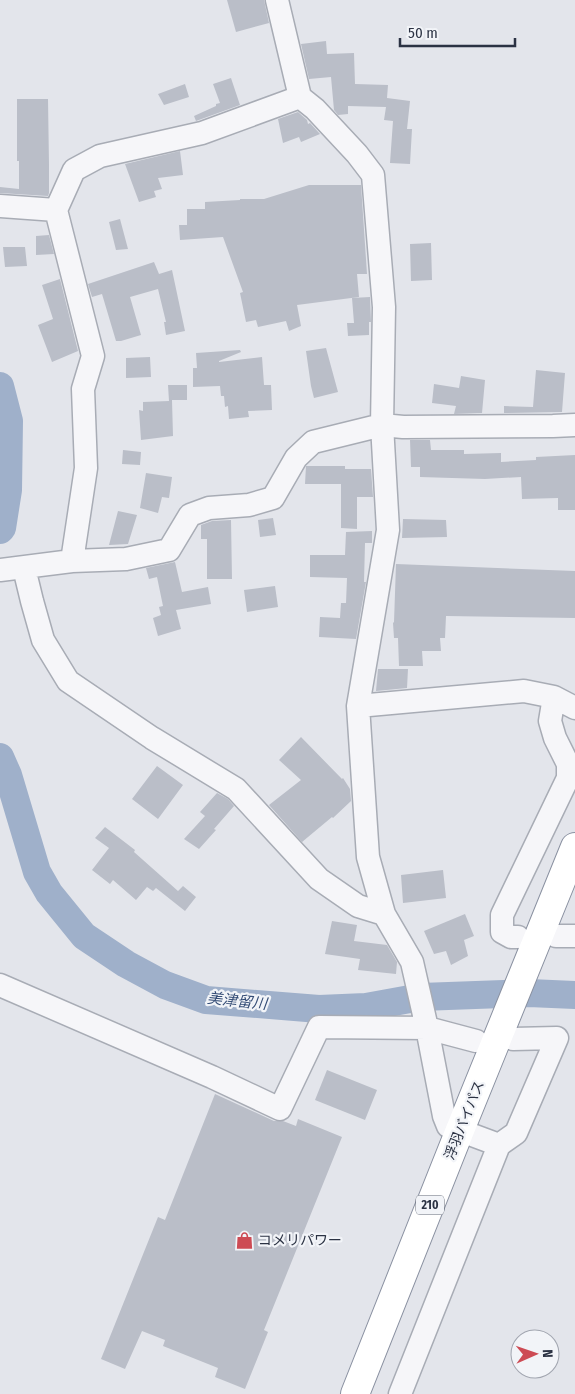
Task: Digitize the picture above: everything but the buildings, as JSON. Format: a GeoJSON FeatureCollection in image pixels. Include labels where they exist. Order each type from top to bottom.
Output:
{"type":"FeatureCollection","features":[{"type":"Feature","properties":{"kind":"highway","name":"浮羽バイパス"},"geometry":{"type":"LineString","coordinates":[[355,1394],[460,1130],[510,1028],[524,947],[575,847]]}},
{"type":"Feature","properties":{"kind":"street"},"geometry":{"type":"LineString","coordinates":[[277,0],[300,97],[315,109],[357,154],[373,175],[384,307],[382,425],[388,530],[358,706],[368,857],[384,914],[412,962],[444,1116],[448,1126],[499,1145]]}},
{"type":"Feature","properties":{"kind":"street"},"geometry":{"type":"LineString","coordinates":[[72,560],[86,468],[82,389],[93,356],[56,210],[74,170],[100,156],[202,133],[300,97]]}},
{"type":"Feature","properties":{"kind":"street"},"geometry":{"type":"LineString","coordinates":[[0,206],[56,210]]}},
{"type":"Feature","properties":{"kind":"street"},"geometry":{"type":"LineString","coordinates":[[0,570],[72,560],[126,559],[169,550],[190,515],[209,508],[249,505],[273,498],[296,458],[313,442],[382,425],[403,427],[575,425]]}},
{"type":"Feature","properties":{"kind":"street"},"geometry":{"type":"LineString","coordinates":[[24,568],[43,640],[68,680],[152,738],[236,789],[319,879],[358,906],[384,914]]}},
{"type":"Feature","properties":{"kind":"street"},"geometry":{"type":"LineString","coordinates":[[358,706],[524,691],[554,697],[575,708]]}},
{"type":"Feature","properties":{"kind":"street"},"geometry":{"type":"LineString","coordinates":[[524,947],[502,932],[502,915],[568,778],[568,764],[555,738],[550,721],[554,697]]}},
{"type":"Feature","properties":{"kind":"street"},"geometry":{"type":"LineString","coordinates":[[0,985],[280,1108],[319,1027],[427,1028],[476,1041]]}},
{"type":"Feature","properties":{"kind":"street"},"geometry":{"type":"LineString","coordinates":[[400,1394],[499,1145],[516,1133],[566,1037],[510,1028]]}},
{"type":"Feature","properties":{"kind":"waterway","name":"美津留川"},"geometry":{"type":"LineString","coordinates":[[0,386],[9,421],[8,490],[2,528],[0,530]]}},
{"type":"Feature","properties":{"kind":"waterway","name":"美津留川"},"geometry":{"type":"LineString","coordinates":[[0,757],[8,775],[37,872],[49,893],[84,936],[126,964],[165,985],[206,1000],[319,1009],[366,1007],[421,997],[529,993],[575,995]]}},
{"type":"Feature","properties":{"kind":"place","name":"コメリパワー"},"geometry":{"type":"Point","coordinates":[244,1240]}}]}
